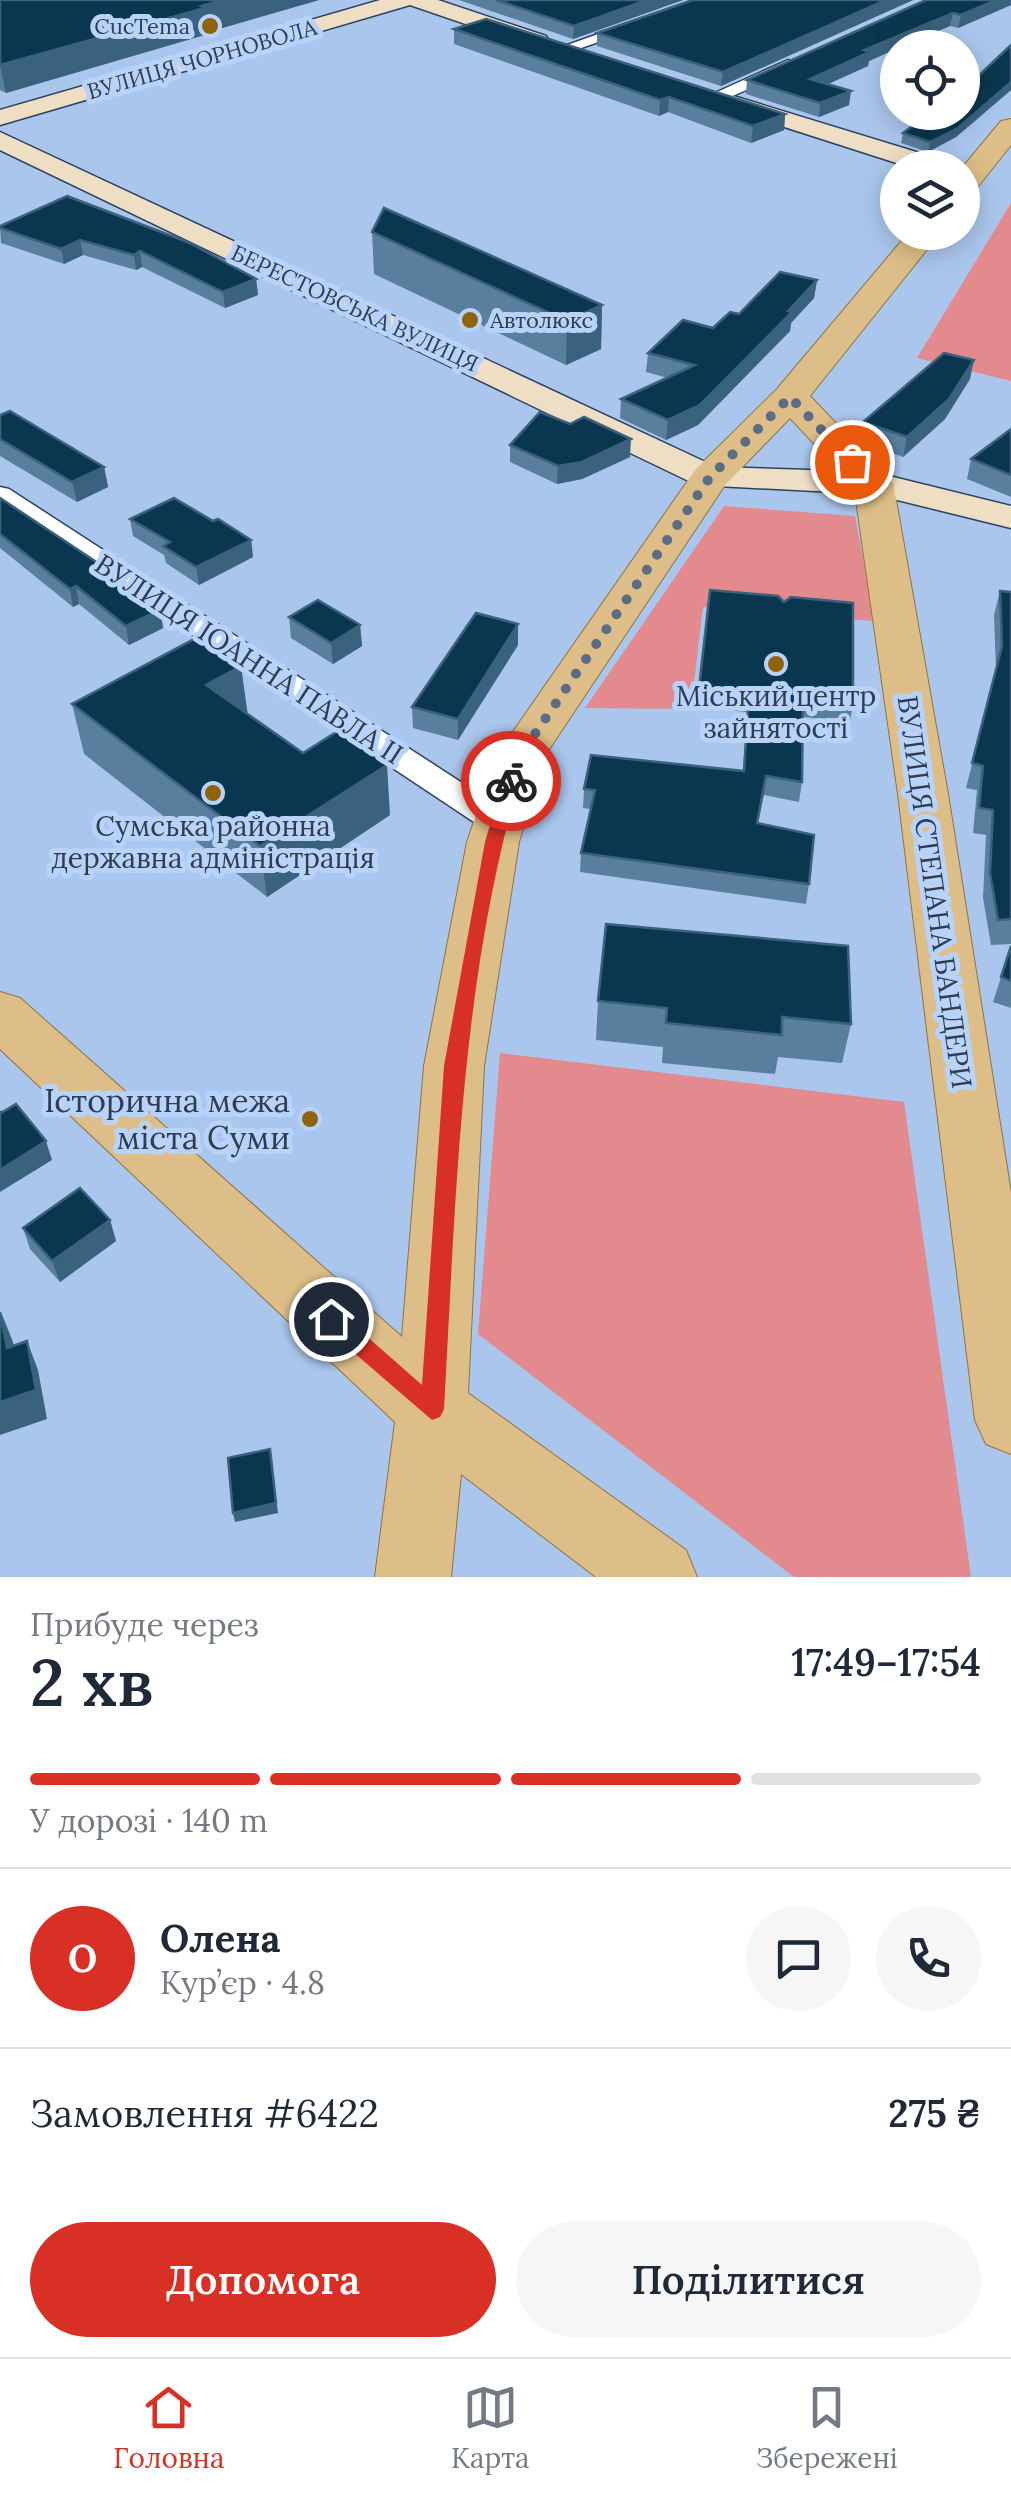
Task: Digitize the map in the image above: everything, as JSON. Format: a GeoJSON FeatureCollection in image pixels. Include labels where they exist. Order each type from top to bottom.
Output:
{"type":"FeatureCollection","features":[{"type":"Feature","properties":{"kind":"main road"},"geometry":{"type":"LineString","coordinates":[[980,163],[1011,127]]}},
{"type":"Feature","properties":{"kind":"main road"},"geometry":{"type":"LineString","coordinates":[[414,1577],[432,1409],[454,1066],[498,822],[520,756],[710,477],[790,397],[911,250]]}},
{"type":"Feature","properties":{"kind":"main road"},"geometry":{"type":"LineString","coordinates":[[790,397],[874,484]]}},
{"type":"Feature","properties":{"kind":"main road","name":"ВУЛИЦЯ СТЕПАНА БАНДЕРИ"},"geometry":{"type":"LineString","coordinates":[[874,484],[923,794],[1011,1420]]}},
{"type":"Feature","properties":{"kind":"main road"},"geometry":{"type":"LineString","coordinates":[[0,1014],[432,1409],[659,1577]]}},
{"type":"Feature","properties":{"kind":"street","name":"ВУЛИЦЯ ЧОРНОВОЛА"},"geometry":{"type":"LineString","coordinates":[[0,118],[403,0]]}},
{"type":"Feature","properties":{"kind":"street"},"geometry":{"type":"LineString","coordinates":[[417,0],[601,61]]}},
{"type":"Feature","properties":{"kind":"street"},"geometry":{"type":"LineString","coordinates":[[564,49],[709,0]]}},
{"type":"Feature","properties":{"kind":"street"},"geometry":{"type":"LineString","coordinates":[[705,94],[799,60]]}},
{"type":"Feature","properties":{"kind":"street"},"geometry":{"type":"LineString","coordinates":[[705,94],[883,150]]}},
{"type":"Feature","properties":{"kind":"street","name":"БЕРЕСТОВСЬКА ВУЛИЦЯ"},"geometry":{"type":"LineString","coordinates":[[0,140],[710,477]]}},
{"type":"Feature","properties":{"kind":"street"},"geometry":{"type":"LineString","coordinates":[[710,477],[874,484],[1011,517]]}},
{"type":"Feature","properties":{"kind":"street","name":"ВУЛИЦЯ ІОАННА ПАВЛА II"},"geometry":{"type":"LineString","coordinates":[[0,495],[498,822]]}},
{"type":"Feature","properties":{"kind":"shaded area"},"geometry":{"type":"Polygon","coordinates":[[[1011,203],[1011,381],[917,358],[1011,203]]]}},
{"type":"Feature","properties":{"kind":"shaded area"},"geometry":{"type":"Polygon","coordinates":[[[724,506],[855,516],[875,621],[703,607],[691,709],[585,708],[724,506]]]}},
{"type":"Feature","properties":{"kind":"shaded area"},"geometry":{"type":"Polygon","coordinates":[[[500,1053],[904,1102],[971,1577],[794,1577],[478,1334],[500,1053]]]}},
{"type":"Feature","properties":{"kind":"building"},"geometry":{"type":"Polygon","coordinates":[[[0,0],[223,0],[0,65],[0,0]]]}},
{"type":"Feature","properties":{"kind":"building"},"geometry":{"type":"Polygon","coordinates":[[[496,0],[647,0],[574,26],[496,0]]]}},
{"type":"Feature","properties":{"kind":"building"},"geometry":{"type":"Polygon","coordinates":[[[693,0],[886,0],[723,72],[597,33],[693,0]]]}},
{"type":"Feature","properties":{"kind":"building"},"geometry":{"type":"Polygon","coordinates":[[[926,0],[996,0],[912,30],[880,30],[880,43],[864,50],[870,52],[810,79],[851,91],[820,103],[747,80],[926,0]]]}},
{"type":"Feature","properties":{"kind":"building"},"geometry":{"type":"Polygon","coordinates":[[[486,19],[785,114],[753,126],[669,97],[660,100],[454,29],[486,19]]]}},
{"type":"Feature","properties":{"kind":"building"},"geometry":{"type":"Polygon","coordinates":[[[1011,45],[1011,82],[980,109],[980,74],[1011,45]]]}},
{"type":"Feature","properties":{"kind":"building"},"geometry":{"type":"Polygon","coordinates":[[[907,130],[954,130],[930,142],[903,133],[907,130]]]}},
{"type":"Feature","properties":{"kind":"building"},"geometry":{"type":"Polygon","coordinates":[[[67,196],[190,243],[256,279],[223,292],[140,251],[134,255],[80,240],[61,249],[0,228],[67,196]]]}},
{"type":"Feature","properties":{"kind":"building"},"geometry":{"type":"Polygon","coordinates":[[[384,208],[602,305],[567,321],[372,232],[384,208]]]}},
{"type":"Feature","properties":{"kind":"building"},"geometry":{"type":"Polygon","coordinates":[[[780,272],[817,280],[788,311],[792,312],[700,405],[668,420],[621,399],[695,365],[648,353],[683,320],[713,328],[730,312],[739,314],[780,272]]]}},
{"type":"Feature","properties":{"kind":"building"},"geometry":{"type":"Polygon","coordinates":[[[944,353],[974,360],[949,399],[907,437],[863,422],[944,353]]]}},
{"type":"Feature","properties":{"kind":"building"},"geometry":{"type":"Polygon","coordinates":[[[10,411],[104,467],[72,482],[0,439],[0,415],[10,411]]]}},
{"type":"Feature","properties":{"kind":"building"},"geometry":{"type":"Polygon","coordinates":[[[540,412],[570,424],[584,417],[631,439],[582,462],[558,466],[510,445],[540,412]]]}},
{"type":"Feature","properties":{"kind":"building"},"geometry":{"type":"Polygon","coordinates":[[[1011,429],[1011,475],[971,459],[1011,429]]]}},
{"type":"Feature","properties":{"kind":"building"},"geometry":{"type":"Polygon","coordinates":[[[0,498],[110,571],[160,610],[126,626],[76,586],[70,589],[0,534],[0,498]]]}},
{"type":"Feature","properties":{"kind":"building"},"geometry":{"type":"Polygon","coordinates":[[[174,498],[251,540],[196,567],[163,546],[170,542],[130,519],[174,498]]]}},
{"type":"Feature","properties":{"kind":"building"},"geometry":{"type":"Polygon","coordinates":[[[710,590],[778,596],[784,602],[791,597],[853,603],[853,703],[803,698],[802,782],[766,776],[757,823],[814,835],[809,884],[581,853],[595,790],[584,789],[591,755],[744,771],[749,693],[699,688],[710,590]]]}},
{"type":"Feature","properties":{"kind":"building"},"geometry":{"type":"Polygon","coordinates":[[[1000,591],[1011,592],[1011,919],[998,920],[990,873],[993,810],[979,808],[983,766],[972,763],[1002,646],[1000,591]]]}},
{"type":"Feature","properties":{"kind":"building"},"geometry":{"type":"Polygon","coordinates":[[[318,600],[360,625],[331,643],[289,617],[318,600]]]}},
{"type":"Feature","properties":{"kind":"building"},"geometry":{"type":"Polygon","coordinates":[[[476,613],[518,624],[458,719],[412,707],[476,613]]]}},
{"type":"Feature","properties":{"kind":"building"},"geometry":{"type":"Polygon","coordinates":[[[198,637],[241,666],[206,685],[303,753],[338,731],[387,765],[260,846],[72,704],[198,637]]]}},
{"type":"Feature","properties":{"kind":"building"},"geometry":{"type":"Polygon","coordinates":[[[606,924],[848,946],[851,1024],[782,1017],[782,1035],[666,1023],[667,1008],[598,1001],[606,924]]]}},
{"type":"Feature","properties":{"kind":"building"},"geometry":{"type":"Polygon","coordinates":[[[1011,946],[1011,981],[1001,977],[1011,946]]]}},
{"type":"Feature","properties":{"kind":"building"},"geometry":{"type":"Polygon","coordinates":[[[16,1104],[46,1141],[0,1170],[0,1111],[16,1104]]]}},
{"type":"Feature","properties":{"kind":"building"},"geometry":{"type":"Polygon","coordinates":[[[80,1188],[110,1220],[52,1261],[23,1228],[80,1188]]]}},
{"type":"Feature","properties":{"kind":"building"},"geometry":{"type":"Polygon","coordinates":[[[0,1312],[7,1348],[27,1341],[36,1390],[0,1402],[0,1312]]]}},
{"type":"Feature","properties":{"kind":"building"},"geometry":{"type":"Polygon","coordinates":[[[270,1449],[276,1503],[233,1513],[228,1458],[270,1449]]]}},
{"type":"Feature","properties":{"kind":"way so far"},"geometry":{"type":"LineString","coordinates":[[511,781],[520,756],[710,477],[790,397],[852,462]]}},
{"type":"Feature","properties":{"kind":"place","name":"CucTema"},"geometry":{"type":"Point","coordinates":[210,26]}},
{"type":"Feature","properties":{"kind":"place","name":"Автолюкс"},"geometry":{"type":"Point","coordinates":[470,320]}},
{"type":"Feature","properties":{"kind":"place","name":"Міський центр зайнятості"},"geometry":{"type":"Point","coordinates":[776,664]}},
{"type":"Feature","properties":{"kind":"place","name":"Сумська районна державна адміністрація"},"geometry":{"type":"Point","coordinates":[213,793]}},
{"type":"Feature","properties":{"kind":"place","name":"Історична межа міста Суми"},"geometry":{"type":"Point","coordinates":[310,1119]}},
{"type":"Feature","properties":{"kind":"route"},"geometry":{"type":"LineString","coordinates":[[331,1319],[432,1409],[454,1066],[493,842],[511,781]]}}]}
